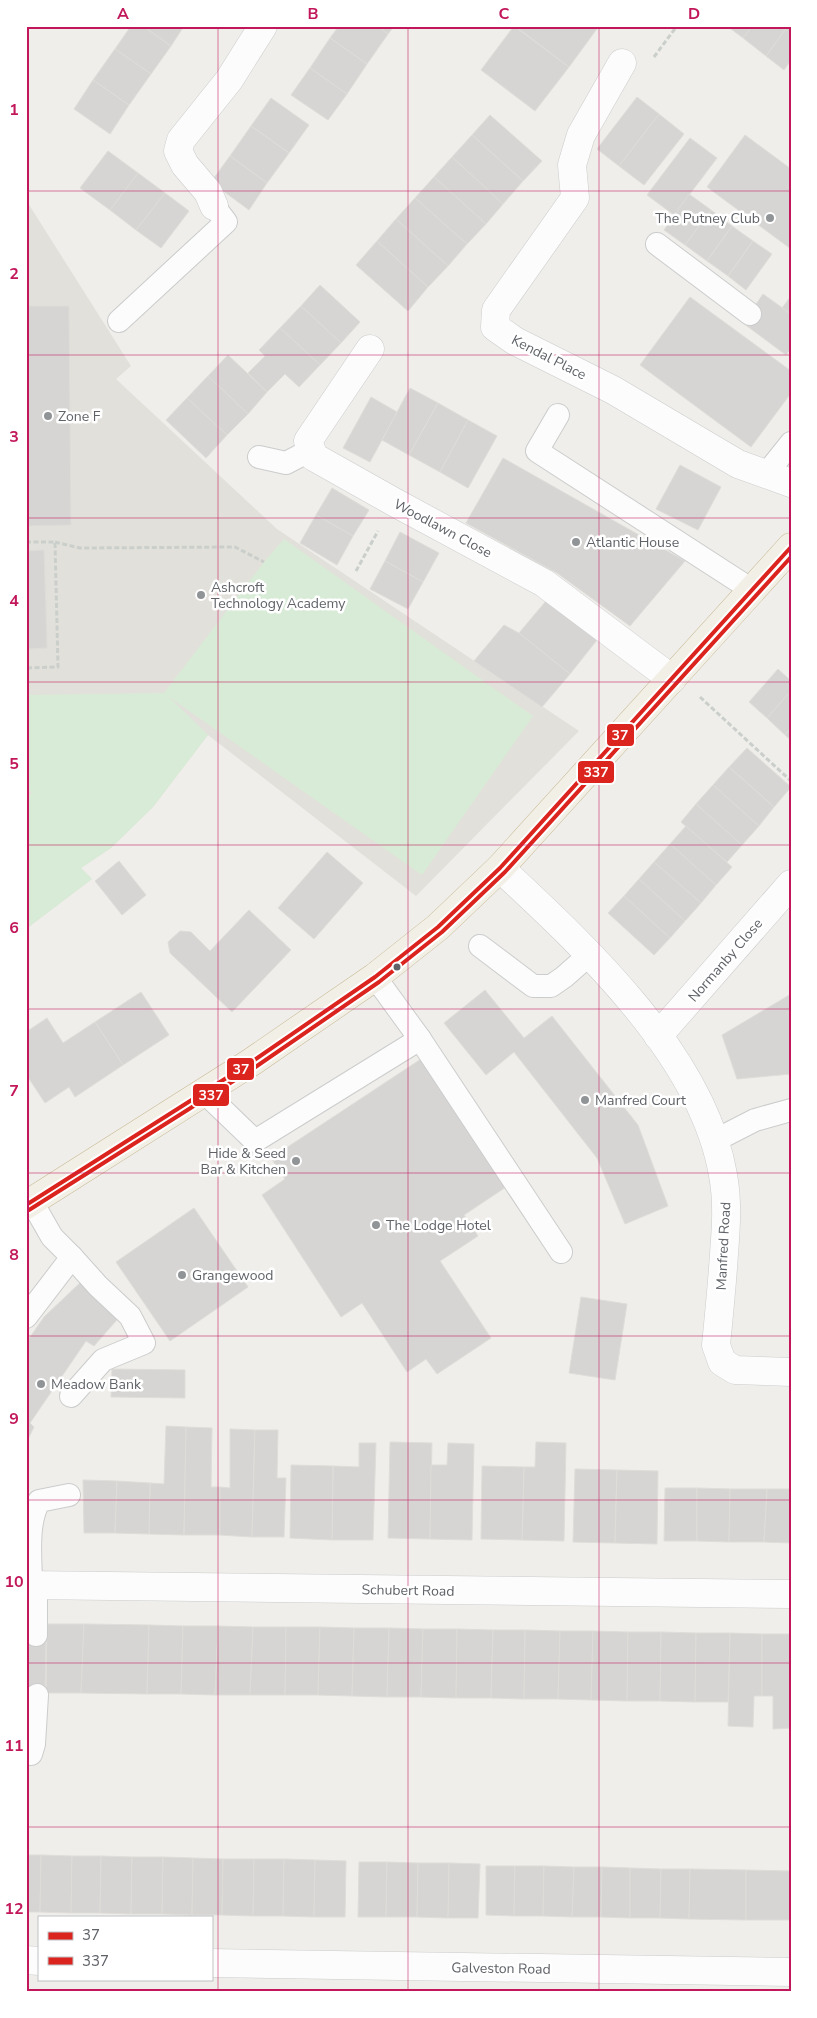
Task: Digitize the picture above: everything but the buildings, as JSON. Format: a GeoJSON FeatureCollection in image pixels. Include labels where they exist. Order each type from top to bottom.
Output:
{"type":"FeatureCollection","features":[{"type":"Feature","properties":{"kind":"highway"},"geometry":{"type":"LineString","coordinates":[[29,1203],[250,1063],[375,977],[438,927],[500,868],[791,547]]}},
{"type":"Feature","properties":{"kind":"street"},"geometry":{"type":"LineString","coordinates":[[214,206],[208,192],[185,165],[178,151],[181,140],[229,80],[263,26]]}},
{"type":"Feature","properties":{"kind":"street","name":"Kendal Place"},"geometry":{"type":"LineString","coordinates":[[622,63],[581,135],[572,166],[575,198],[496,310],[496,327],[515,341],[613,390],[738,464],[779,478]]}},
{"type":"Feature","properties":{"kind":"street"},"geometry":{"type":"LineString","coordinates":[[311,450],[308,441],[370,349]]}},
{"type":"Feature","properties":{"kind":"street","name":"Woodlawn Close"},"geometry":{"type":"LineString","coordinates":[[311,450],[314,457],[544,583],[672,679]]}},
{"type":"Feature","properties":{"kind":"street","name":"Manfred Road"},"geometry":{"type":"LineString","coordinates":[[500,868],[561,926],[622,990],[658,1036],[687,1079],[716,1140],[724,1176],[727,1210],[716,1345],[722,1362],[735,1370],[791,1372]]}},
{"type":"Feature","properties":{"kind":"street","name":"Normanby Close"},"geometry":{"type":"LineString","coordinates":[[658,1036],[791,884]]}},
{"type":"Feature","properties":{"kind":"street","name":"Schubert Road"},"geometry":{"type":"LineString","coordinates":[[31,1585],[791,1594]]}},
{"type":"Feature","properties":{"kind":"street","name":"Galveston Road"},"geometry":{"type":"LineString","coordinates":[[212,1963],[791,1972]]}},
{"type":"Feature","properties":{"kind":"lane"},"geometry":{"type":"LineString","coordinates":[[119,321],[226,222],[214,206]]}},
{"type":"Feature","properties":{"kind":"lane"},"geometry":{"type":"LineString","coordinates":[[657,244],[750,314]]}},
{"type":"Feature","properties":{"kind":"lane"},"geometry":{"type":"LineString","coordinates":[[558,415],[537,451],[752,590]]}},
{"type":"Feature","properties":{"kind":"lane"},"geometry":{"type":"LineString","coordinates":[[779,478],[791,443]]}},
{"type":"Feature","properties":{"kind":"lane"},"geometry":{"type":"LineString","coordinates":[[259,457],[286,463],[311,450]]}},
{"type":"Feature","properties":{"kind":"lane"},"geometry":{"type":"LineString","coordinates":[[480,946],[532,986],[551,986],[589,955]]}},
{"type":"Feature","properties":{"kind":"lane"},"geometry":{"type":"LineString","coordinates":[[375,977],[420,1038],[561,1252]]}},
{"type":"Feature","properties":{"kind":"lane"},"geometry":{"type":"LineString","coordinates":[[203,1092],[255,1141],[420,1038]]}},
{"type":"Feature","properties":{"kind":"lane"},"geometry":{"type":"LineString","coordinates":[[716,1140],[755,1120],[791,1110]]}},
{"type":"Feature","properties":{"kind":"lane"},"geometry":{"type":"LineString","coordinates":[[29,1203],[52,1237],[98,1286],[130,1316],[144,1343],[102,1360],[71,1396]]}},
{"type":"Feature","properties":{"kind":"lane"},"geometry":{"type":"LineString","coordinates":[[26,1317],[72,1257]]}},
{"type":"Feature","properties":{"kind":"lane"},"geometry":{"type":"LineString","coordinates":[[36,1636],[31,1585],[31,1540],[34,1511],[39,1501],[69,1495]]}},
{"type":"Feature","properties":{"kind":"lane"},"geometry":{"type":"LineString","coordinates":[[26,1754],[31,1754],[34,1744],[37,1695]]}},
{"type":"Feature","properties":{"kind":"path"},"geometry":{"type":"LineString","coordinates":[[356,572],[394,502]]}},
{"type":"Feature","properties":{"kind":"path"},"geometry":{"type":"LineString","coordinates":[[26,542],[55,542],[80,548],[235,547],[264,562]]}},
{"type":"Feature","properties":{"kind":"path"},"geometry":{"type":"LineString","coordinates":[[26,668],[58,667],[55,542]]}},
{"type":"Feature","properties":{"kind":"path"},"geometry":{"type":"LineString","coordinates":[[694,694],[706,701],[791,782]]}},
{"type":"Feature","properties":{"kind":"shaded area","name":"Ashcroft Technology Academy"},"geometry":{"type":"Polygon","coordinates":[[[26,200],[131,366],[116,379],[277,529],[579,731],[416,896],[208,735],[153,807],[111,848],[81,868],[92,879],[26,929],[26,200]]]}},
{"type":"Feature","properties":{"kind":"green space"},"geometry":{"type":"Polygon","coordinates":[[[284,539],[533,716],[422,875],[168,696],[208,735],[153,807],[111,848],[81,868],[92,879],[26,929],[26,797],[32,793],[26,787],[26,695],[164,693],[264,562],[284,539]]]}},
{"type":"Feature","properties":{"kind":"transit line","name":"37"},"geometry":{"type":"LineString","coordinates":[[26,1205],[250,1063],[375,977],[438,927],[500,868],[791,547]]}},
{"type":"Feature","properties":{"kind":"transit line","name":"337"},"geometry":{"type":"LineString","coordinates":[[29,1210],[254,1068],[379,982],[442,932],[505,872],[791,557]]}},
{"type":"Feature","properties":{"kind":"place","name":"The Putney Club"},"geometry":{"type":"Point","coordinates":[770,218]}},
{"type":"Feature","properties":{"kind":"place","name":"Zone F"},"geometry":{"type":"Point","coordinates":[48,416]}},
{"type":"Feature","properties":{"kind":"place","name":"Atlantic House"},"geometry":{"type":"Point","coordinates":[576,542]}},
{"type":"Feature","properties":{"kind":"place","name":"Ashcroft Technology Academy"},"geometry":{"type":"Point","coordinates":[201,595]}},
{"type":"Feature","properties":{"kind":"place","name":"Manfred Court"},"geometry":{"type":"Point","coordinates":[585,1100]}},
{"type":"Feature","properties":{"kind":"place","name":"Hide & Seed Bar & Kitchen"},"geometry":{"type":"Point","coordinates":[296,1161]}},
{"type":"Feature","properties":{"kind":"place","name":"The Lodge Hotel"},"geometry":{"type":"Point","coordinates":[376,1225]}},
{"type":"Feature","properties":{"kind":"place","name":"Grangewood"},"geometry":{"type":"Point","coordinates":[182,1275]}},
{"type":"Feature","properties":{"kind":"place","name":"Meadow Bank"},"geometry":{"type":"Point","coordinates":[41,1384]}}]}
